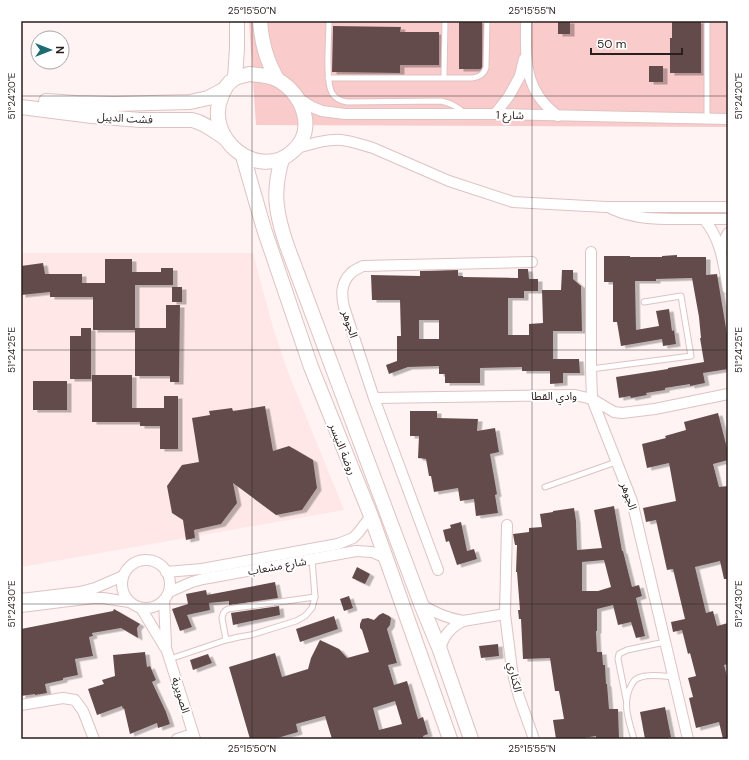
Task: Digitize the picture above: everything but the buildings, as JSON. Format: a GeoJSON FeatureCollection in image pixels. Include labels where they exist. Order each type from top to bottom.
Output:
{"type":"FeatureCollection","features":[{"type":"Feature","properties":{"kind":"street"},"geometry":{"type":"LineString","coordinates":[[235,78],[237,21]]}},
{"type":"Feature","properties":{"kind":"street"},"geometry":{"type":"LineString","coordinates":[[260,21],[264,50],[277,79]]}},
{"type":"Feature","properties":{"kind":"street"},"geometry":{"type":"LineString","coordinates":[[526,21],[526,54],[528,72],[534,89],[544,104],[558,116]]}},
{"type":"Feature","properties":{"kind":"street"},"geometry":{"type":"LineString","coordinates":[[495,114],[509,96],[520,76],[526,54]]}},
{"type":"Feature","properties":{"kind":"street"},"geometry":{"type":"LineString","coordinates":[[249,74],[263,75],[277,79],[288,87],[296,96],[303,108],[306,122],[304,136],[297,148],[290,155],[282,159],[269,162],[256,161],[243,156],[233,148],[225,138],[219,126],[217,113],[219,101],[225,89],[235,78],[249,74]]}},
{"type":"Feature","properties":{"kind":"street","name":"فشت الديبل"},"geometry":{"type":"LineString","coordinates":[[21,98],[27,100],[114,104],[190,102],[208,98],[225,89]]}},
{"type":"Feature","properties":{"kind":"street","name":"شارع 1"},"geometry":{"type":"LineString","coordinates":[[296,96],[312,107],[322,111],[345,114],[495,114],[728,119]]}},
{"type":"Feature","properties":{"kind":"street","name":"فشت الديبل"},"geometry":{"type":"LineString","coordinates":[[21,107],[92,116],[140,120],[192,120],[208,126],[225,138]]}},
{"type":"Feature","properties":{"kind":"street"},"geometry":{"type":"LineString","coordinates":[[297,148],[321,142],[336,140],[346,141],[373,148],[450,181],[513,202],[606,207],[728,207]]}},
{"type":"Feature","properties":{"kind":"street","name":"روضة النيسر"},"geometry":{"type":"LineString","coordinates":[[243,156],[262,223],[311,367],[371,516],[450,739]]}},
{"type":"Feature","properties":{"kind":"street","name":"روضة النيسر"},"geometry":{"type":"LineString","coordinates":[[282,159],[278,174],[276,200],[282,233],[421,604],[440,650],[471,739]]}},
{"type":"Feature","properties":{"kind":"street"},"geometry":{"type":"LineString","coordinates":[[606,207],[624,215],[653,219],[728,219]]}},
{"type":"Feature","properties":{"kind":"street"},"geometry":{"type":"LineString","coordinates":[[704,219],[715,234],[721,252],[728,289]]}},
{"type":"Feature","properties":{"kind":"street"},"geometry":{"type":"LineString","coordinates":[[721,252],[728,233]]}},
{"type":"Feature","properties":{"kind":"street","name":"الجوهر"},"geometry":{"type":"LineString","coordinates":[[591,252],[592,399],[632,500],[688,739]]}},
{"type":"Feature","properties":{"kind":"street","name":"الجوهر"},"geometry":{"type":"LineString","coordinates":[[438,570],[374,398],[344,307],[342,295],[344,282],[352,272],[363,266],[532,262]]}},
{"type":"Feature","properties":{"kind":"street","name":"وادي القطا"},"geometry":{"type":"LineString","coordinates":[[374,398],[575,395],[592,399],[614,412],[622,413],[655,409],[728,394]]}},
{"type":"Feature","properties":{"kind":"street","name":"شارع مشعاب"},"geometry":{"type":"LineString","coordinates":[[166,572],[202,569],[338,544],[353,538],[371,516]]}},
{"type":"Feature","properties":{"kind":"street","name":"الكناري"},"geometry":{"type":"LineString","coordinates":[[507,525],[505,614],[510,654],[519,697],[534,739]]}},
{"type":"Feature","properties":{"kind":"street","name":"شارع مشعاب"},"geometry":{"type":"LineString","coordinates":[[166,596],[192,582],[203,579],[356,551],[372,552],[386,558]]}},
{"type":"Feature","properties":{"kind":"street"},"geometry":{"type":"LineString","coordinates":[[143,560],[150,560],[157,562],[166,572],[170,585],[166,596],[157,605],[150,608],[142,608],[129,602],[122,590],[122,583],[126,570],[131,565],[143,560]]}},
{"type":"Feature","properties":{"kind":"street"},"geometry":{"type":"LineString","coordinates":[[21,599],[80,592],[95,588],[123,576]]}},
{"type":"Feature","properties":{"kind":"street","name":"الصويرية"},"geometry":{"type":"LineString","coordinates":[[166,596],[164,626],[168,655],[194,736]]}},
{"type":"Feature","properties":{"kind":"street"},"geometry":{"type":"LineString","coordinates":[[21,607],[93,598],[129,602]]}},
{"type":"Feature","properties":{"kind":"street"},"geometry":{"type":"LineString","coordinates":[[421,604],[441,615],[462,621],[505,614]]}},
{"type":"Feature","properties":{"kind":"street","name":"الصويرية"},"geometry":{"type":"LineString","coordinates":[[142,608],[168,655]]}},
{"type":"Feature","properties":{"kind":"street"},"geometry":{"type":"LineString","coordinates":[[440,650],[447,632],[462,621]]}},
{"type":"Feature","properties":{"kind":"street"},"geometry":{"type":"LineString","coordinates":[[21,705],[63,698],[75,700],[83,711],[94,739]]}},
{"type":"Feature","properties":{"kind":"street"},"geometry":{"type":"LineString","coordinates":[[177,739],[194,736]]}},
{"type":"Feature","properties":{"kind":"lane"},"geometry":{"type":"LineString","coordinates":[[329,21],[328,78],[329,87],[336,98],[347,102],[441,101],[458,108],[465,114]]}},
{"type":"Feature","properties":{"kind":"lane"},"geometry":{"type":"LineString","coordinates":[[444,77],[445,21]]}},
{"type":"Feature","properties":{"kind":"lane"},"geometry":{"type":"LineString","coordinates":[[328,78],[478,77],[483,74],[486,68],[487,21]]}},
{"type":"Feature","properties":{"kind":"lane"},"geometry":{"type":"LineString","coordinates":[[707,21],[707,119]]}},
{"type":"Feature","properties":{"kind":"lane"},"geometry":{"type":"LineString","coordinates":[[591,369],[691,356],[681,296],[644,302]]}},
{"type":"Feature","properties":{"kind":"lane"},"geometry":{"type":"LineString","coordinates":[[545,487],[616,462]]}},
{"type":"Feature","properties":{"kind":"lane"},"geometry":{"type":"LineString","coordinates":[[168,655],[251,635],[296,621],[304,616],[312,608],[315,597],[312,559]]}},
{"type":"Feature","properties":{"kind":"lane"},"geometry":{"type":"LineString","coordinates":[[226,640],[222,618],[225,611],[228,609],[315,597]]}},
{"type":"Feature","properties":{"kind":"lane"},"geometry":{"type":"LineString","coordinates":[[634,739],[627,712],[618,659],[619,654],[627,650],[665,642]]}},
{"type":"Feature","properties":{"kind":"lane"},"geometry":{"type":"LineString","coordinates":[[626,699],[635,679],[652,676],[673,677]]}},
{"type":"Feature","properties":{"kind":"shaded area"},"geometry":{"type":"Polygon","coordinates":[[[249,21],[728,21],[728,127],[256,125],[249,21]]]}},
{"type":"Feature","properties":{"kind":"shaded area"},"geometry":{"type":"Polygon","coordinates":[[[21,253],[253,253],[274,331],[288,372],[344,510],[21,567],[21,253]]]}}]}
